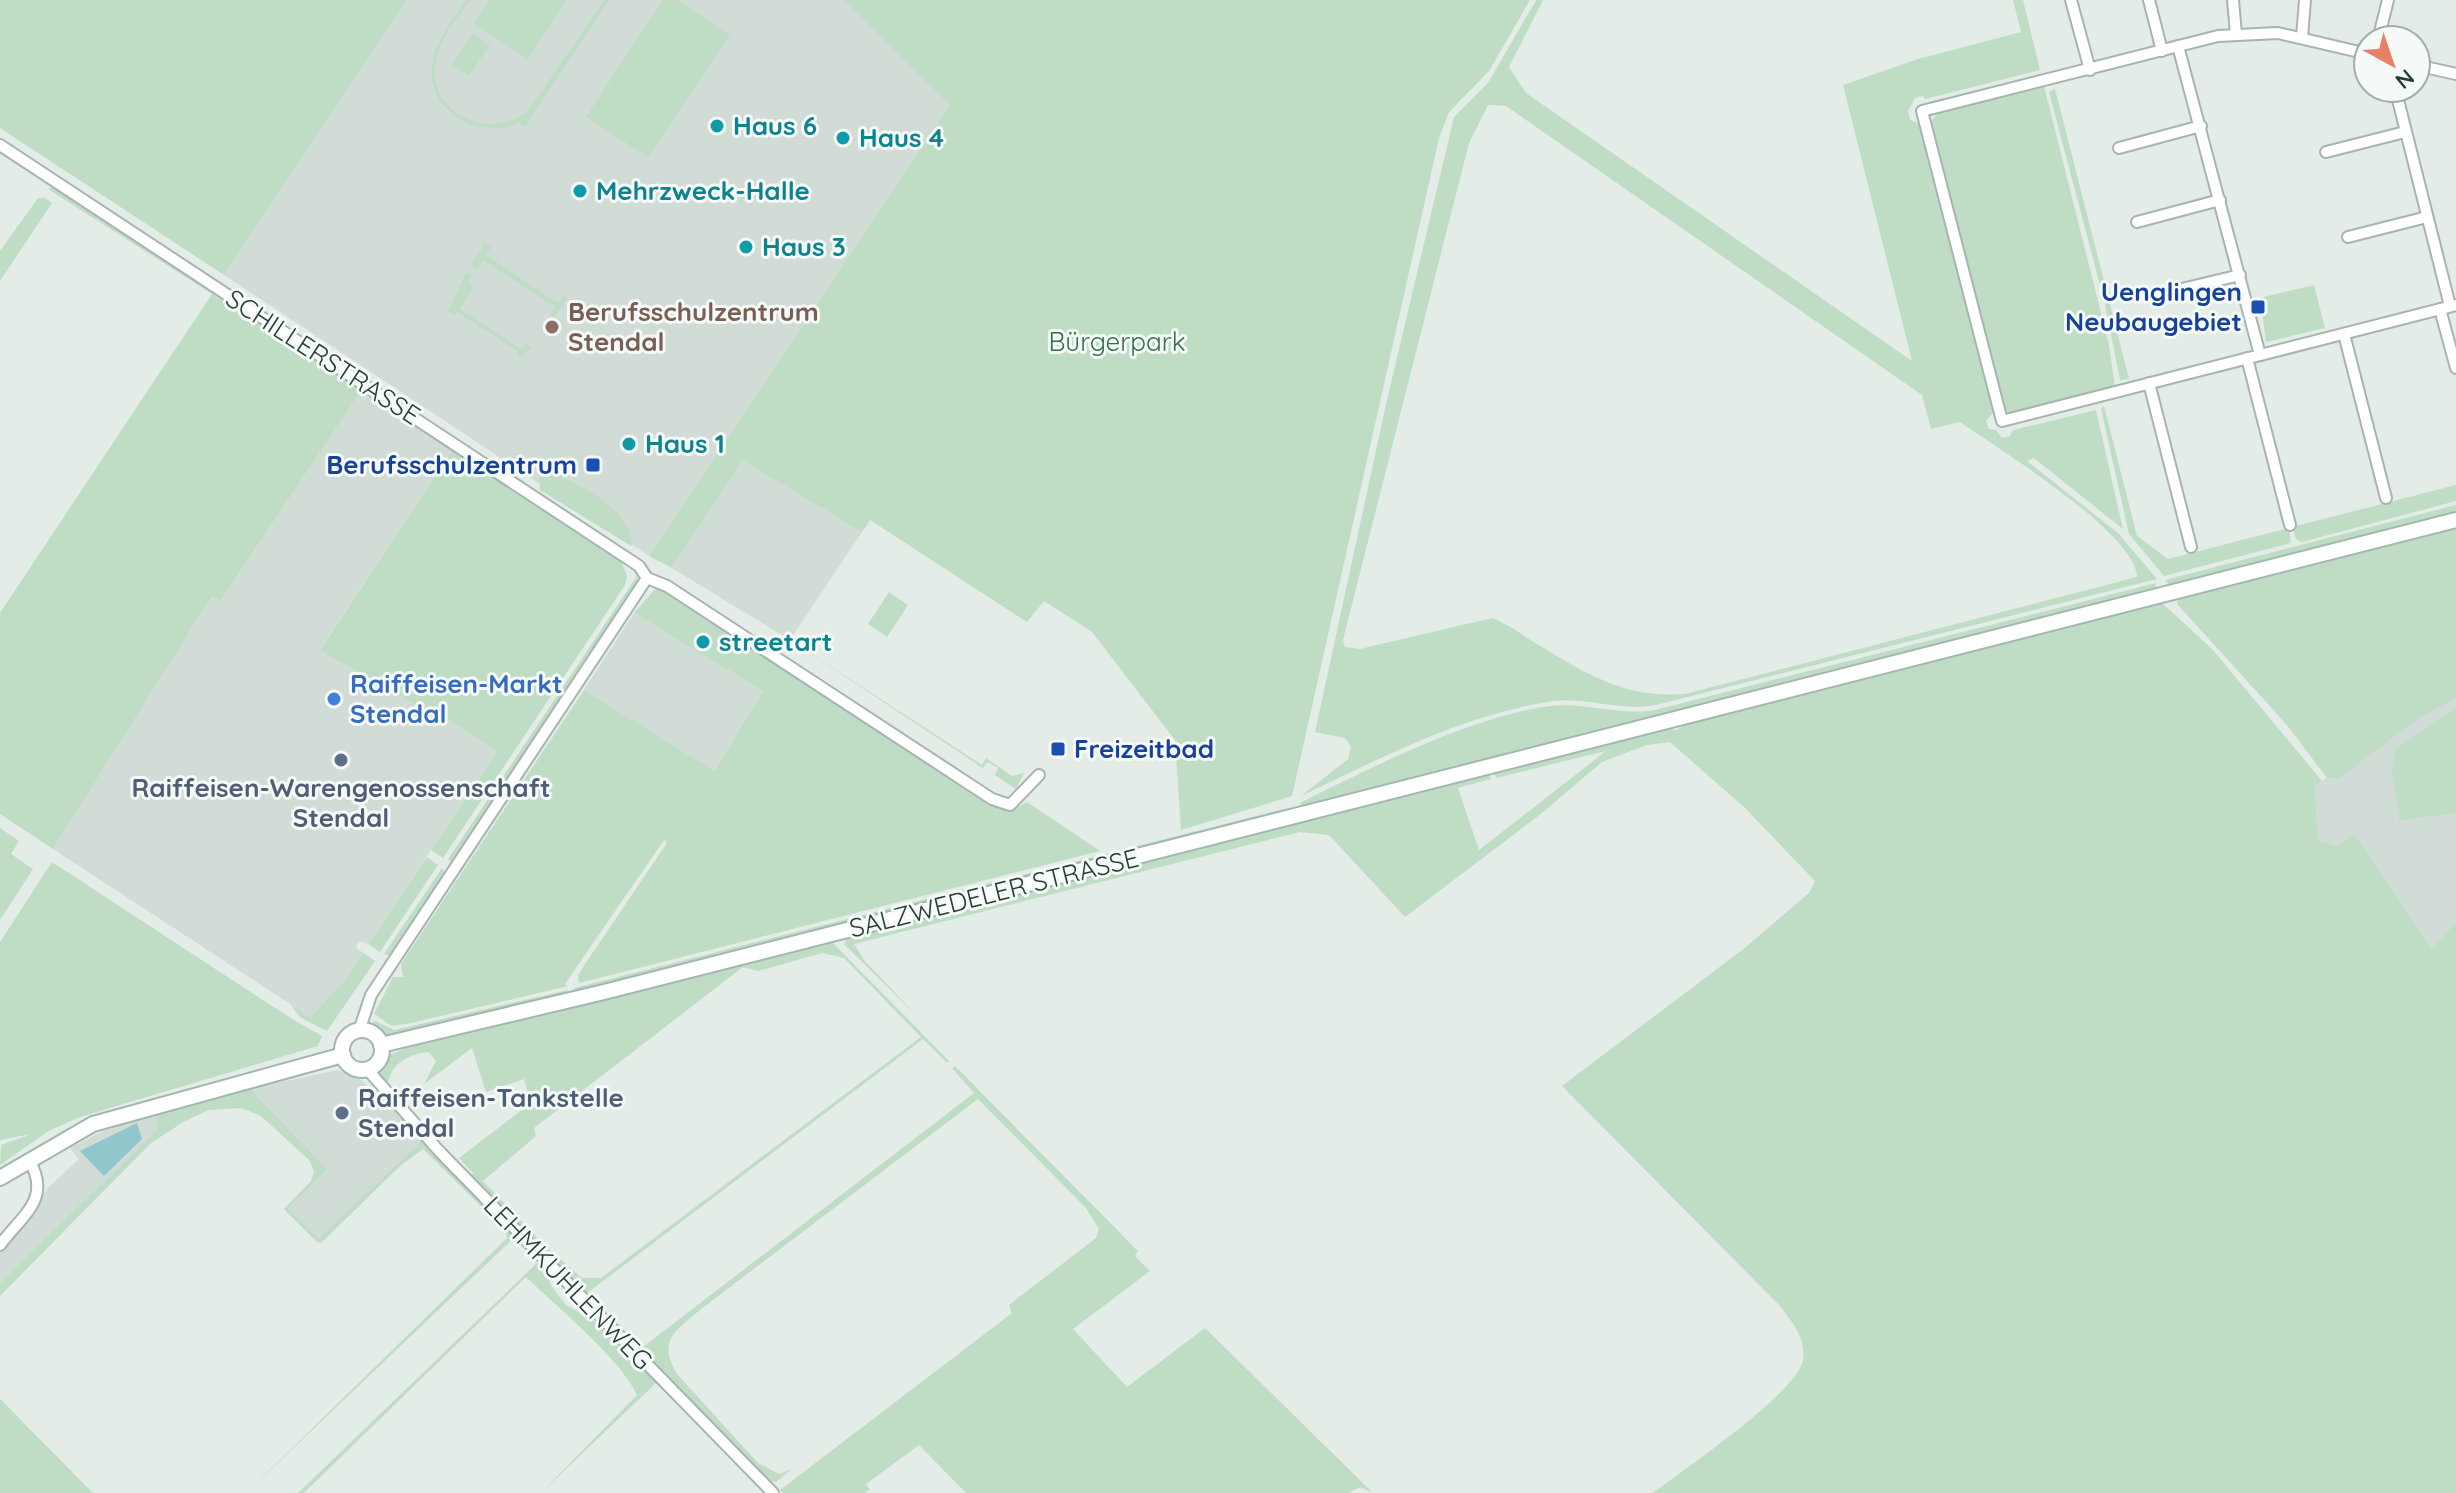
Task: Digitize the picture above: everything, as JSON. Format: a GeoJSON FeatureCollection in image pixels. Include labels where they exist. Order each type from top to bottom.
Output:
{"type":"FeatureCollection","features":[{"type":"Feature","properties":{"kind":"main road","name":"SALZWEDELER STRASSE"},"geometry":{"type":"LineString","coordinates":[[381,1045],[604,992],[2456,520]]}},
{"type":"Feature","properties":{"kind":"main road"},"geometry":{"type":"LineString","coordinates":[[359,1031],[373,1034],[381,1045],[379,1060],[367,1069],[354,1068],[343,1055],[347,1037],[359,1031]]}},
{"type":"Feature","properties":{"kind":"main road"},"geometry":{"type":"LineString","coordinates":[[0,1178],[76,1132],[123,1113],[343,1055]]}},
{"type":"Feature","properties":{"kind":"street"},"geometry":{"type":"LineString","coordinates":[[2071,0],[2090,70]]}},
{"type":"Feature","properties":{"kind":"street"},"geometry":{"type":"LineString","coordinates":[[2149,0],[2162,51]]}},
{"type":"Feature","properties":{"kind":"street"},"geometry":{"type":"LineString","coordinates":[[2233,0],[2236,34]]}},
{"type":"Feature","properties":{"kind":"street"},"geometry":{"type":"LineString","coordinates":[[2302,38],[2305,0]]}},
{"type":"Feature","properties":{"kind":"street"},"geometry":{"type":"LineString","coordinates":[[2382,24],[2388,0]]}},
{"type":"Feature","properties":{"kind":"street"},"geometry":{"type":"LineString","coordinates":[[2352,50],[2278,33],[2236,34],[1922,111],[2002,421],[2449,307]]}},
{"type":"Feature","properties":{"kind":"street"},"geometry":{"type":"LineString","coordinates":[[2178,46],[2260,355]]}},
{"type":"Feature","properties":{"kind":"street"},"geometry":{"type":"LineString","coordinates":[[2432,69],[2456,74]]}},
{"type":"Feature","properties":{"kind":"street"},"geometry":{"type":"LineString","coordinates":[[2399,104],[2449,307],[2456,368]]}},
{"type":"Feature","properties":{"kind":"street"},"geometry":{"type":"LineString","coordinates":[[2119,148],[2201,126]]}},
{"type":"Feature","properties":{"kind":"street"},"geometry":{"type":"LineString","coordinates":[[2326,152],[2405,132]]}},
{"type":"Feature","properties":{"kind":"street","name":"SCHILLERSTRASSE"},"geometry":{"type":"LineString","coordinates":[[0,145],[639,566],[647,578],[667,586],[992,799],[1010,805],[1016,802],[1039,775]]}},
{"type":"Feature","properties":{"kind":"street"},"geometry":{"type":"LineString","coordinates":[[2137,222],[2220,200]]}},
{"type":"Feature","properties":{"kind":"street"},"geometry":{"type":"LineString","coordinates":[[2348,237],[2427,217]]}},
{"type":"Feature","properties":{"kind":"street"},"geometry":{"type":"LineString","coordinates":[[2157,295],[2240,275]]}},
{"type":"Feature","properties":{"kind":"street"},"geometry":{"type":"LineString","coordinates":[[2344,334],[2386,498]]}},
{"type":"Feature","properties":{"kind":"street"},"geometry":{"type":"LineString","coordinates":[[2247,358],[2290,525]]}},
{"type":"Feature","properties":{"kind":"street"},"geometry":{"type":"LineString","coordinates":[[2149,383],[2191,547]]}},
{"type":"Feature","properties":{"kind":"street"},"geometry":{"type":"LineString","coordinates":[[359,1031],[371,995],[647,578]]}},
{"type":"Feature","properties":{"kind":"street","name":"LEHMKUHLENWEG"},"geometry":{"type":"LineString","coordinates":[[367,1069],[379,1087],[439,1151],[773,1493]]}},
{"type":"Feature","properties":{"kind":"street"},"geometry":{"type":"LineString","coordinates":[[0,1245],[39,1192],[39,1180],[29,1160]]}},
{"type":"Feature","properties":{"kind":"shaded area","name":"Berufsschulzentrum Stendal"},"geometry":{"type":"Polygon","coordinates":[[[407,0],[843,0],[951,104],[649,556],[224,275],[407,0]]]}},
{"type":"Feature","properties":{"kind":"shaded area"},"geometry":{"type":"Polygon","coordinates":[[[361,391],[452,451],[320,649],[426,711],[441,715],[497,752],[368,944],[360,941],[356,946],[362,954],[341,985],[310,1017],[53,849],[212,596],[222,600],[361,391]]]}},
{"type":"Feature","properties":{"kind":"shaded area"},"geometry":{"type":"Polygon","coordinates":[[[743,461],[862,532],[790,640],[672,568],[743,461]]]}},
{"type":"Feature","properties":{"kind":"shaded area"},"geometry":{"type":"Polygon","coordinates":[[[634,613],[763,691],[713,772],[584,690],[634,613]]]}},
{"type":"Feature","properties":{"kind":"shaded area"},"geometry":{"type":"Polygon","coordinates":[[[2456,694],[2456,922],[2396,992],[2274,814],[2417,715],[2456,694]]]}},
{"type":"Feature","properties":{"kind":"shaded area"},"geometry":{"type":"Polygon","coordinates":[[[338,1070],[360,1079],[368,1087],[371,1085],[423,1139],[319,1240],[288,1208],[328,1169],[256,1096],[253,1088],[338,1070]]]}},
{"type":"Feature","properties":{"kind":"shaded area"},"geometry":{"type":"Polygon","coordinates":[[[154,1116],[158,1130],[0,1283],[0,1253],[48,1188],[79,1159],[70,1148],[99,1133],[154,1116]]]}},
{"type":"Feature","properties":{"kind":"green space"},"geometry":{"type":"Polygon","coordinates":[[[0,0],[407,0],[224,275],[0,128],[0,0]]]}},
{"type":"Feature","properties":{"kind":"green space"},"geometry":{"type":"Polygon","coordinates":[[[466,0],[470,0],[441,44],[436,60],[436,79],[441,96],[464,118],[480,123],[497,123],[529,110],[604,0],[609,0],[525,127],[519,123],[503,128],[486,128],[456,117],[444,107],[432,78],[438,44],[466,0]]]}},
{"type":"Feature","properties":{"kind":"green space"},"geometry":{"type":"Polygon","coordinates":[[[489,0],[567,0],[528,59],[474,23],[489,0]]]}},
{"type":"Feature","properties":{"kind":"green space"},"geometry":{"type":"Polygon","coordinates":[[[663,0],[678,0],[730,34],[648,157],[586,117],[663,0]]]}},
{"type":"Feature","properties":{"kind":"green space","name":"Bürgerpark"},"geometry":{"type":"Polygon","coordinates":[[[843,0],[1530,0],[1489,71],[1449,112],[1439,138],[1292,796],[1181,830],[1175,740],[1092,632],[1044,601],[1027,622],[870,520],[862,532],[743,461],[672,568],[649,556],[950,105],[843,0]]]}},
{"type":"Feature","properties":{"kind":"green space"},"geometry":{"type":"Polygon","coordinates":[[[1536,0],[1543,0],[1509,67],[1526,93],[1912,361],[1843,85],[1918,59],[2021,32],[2013,0],[2023,0],[2040,70],[1925,99],[1923,96],[1915,98],[1908,111],[1910,120],[1921,124],[1995,410],[1986,421],[1989,429],[1996,430],[2002,438],[2010,436],[2013,430],[2096,410],[2123,529],[2034,458],[2027,461],[2118,533],[2157,579],[1656,705],[1630,707],[1566,700],[1520,707],[1424,739],[1301,796],[1348,759],[1351,746],[1345,738],[1315,732],[1387,400],[1454,117],[1488,83],[1536,0]],[[1488,105],[1469,143],[1343,640],[1345,647],[1360,649],[1492,618],[1606,682],[1643,692],[1685,694],[2137,577],[2131,559],[2115,538],[2062,493],[1960,422],[1931,429],[1922,395],[1506,106],[1488,105]]]}},
{"type":"Feature","properties":{"kind":"green space"},"geometry":{"type":"Polygon","coordinates":[[[473,33],[490,45],[469,76],[452,65],[473,33]]]}},
{"type":"Feature","properties":{"kind":"green space"},"geometry":{"type":"Polygon","coordinates":[[[2044,86],[2109,345],[2115,387],[2010,414],[2003,406],[1931,122],[1938,113],[2044,86]]]}},
{"type":"Feature","properties":{"kind":"green space"},"geometry":{"type":"Polygon","coordinates":[[[2055,89],[2129,379],[2120,380],[2105,304],[2049,92],[2055,89]]]}},
{"type":"Feature","properties":{"kind":"green space"},"geometry":{"type":"Polygon","coordinates":[[[53,186],[361,391],[221,601],[212,596],[53,849],[0,814],[0,613],[212,294],[48,189],[53,186]]]}},
{"type":"Feature","properties":{"kind":"green space"},"geometry":{"type":"Polygon","coordinates":[[[38,198],[52,203],[0,281],[0,251],[38,198]]]}},
{"type":"Feature","properties":{"kind":"green space"},"geometry":{"type":"Polygon","coordinates":[[[485,243],[491,247],[486,255],[558,303],[563,296],[567,298],[554,317],[550,315],[555,307],[483,260],[477,269],[471,265],[485,243]]]}},
{"type":"Feature","properties":{"kind":"green space"},"geometry":{"type":"Polygon","coordinates":[[[467,271],[472,275],[468,283],[474,287],[460,309],[522,350],[527,343],[532,349],[520,357],[516,350],[457,312],[455,315],[448,311],[467,271]]]}},
{"type":"Feature","properties":{"kind":"green space"},"geometry":{"type":"Polygon","coordinates":[[[2314,285],[2325,328],[2266,342],[2261,303],[2255,299],[2314,285]]]}},
{"type":"Feature","properties":{"kind":"green space"},"geometry":{"type":"Polygon","coordinates":[[[2104,406],[2137,536],[2168,559],[2289,528],[2291,543],[2164,576],[2129,534],[2101,409],[2104,406]]]}},
{"type":"Feature","properties":{"kind":"green space"},"geometry":{"type":"Polygon","coordinates":[[[452,451],[621,561],[627,576],[625,585],[443,858],[431,850],[497,752],[441,715],[426,711],[320,650],[452,451]]]}},
{"type":"Feature","properties":{"kind":"green space"},"geometry":{"type":"Polygon","coordinates":[[[549,472],[587,490],[614,510],[630,533],[631,546],[540,490],[540,477],[549,472]]]}},
{"type":"Feature","properties":{"kind":"green space"},"geometry":{"type":"Polygon","coordinates":[[[2456,485],[2456,501],[2302,542],[2296,539],[2292,527],[2456,485]]]}},
{"type":"Feature","properties":{"kind":"green space"},"geometry":{"type":"Polygon","coordinates":[[[2456,505],[2456,514],[2172,587],[2165,580],[2456,505]]]}},
{"type":"Feature","properties":{"kind":"green space"},"geometry":{"type":"Polygon","coordinates":[[[2456,526],[2456,698],[2420,717],[2339,778],[2327,778],[2287,725],[2177,604],[2178,596],[2456,526]]]}},
{"type":"Feature","properties":{"kind":"green space"},"geometry":{"type":"Polygon","coordinates":[[[637,576],[638,585],[451,862],[448,859],[637,576]]]}},
{"type":"Feature","properties":{"kind":"green space"},"geometry":{"type":"Polygon","coordinates":[[[2156,583],[2155,591],[1303,809],[1300,803],[1456,731],[1521,711],[1564,705],[1629,711],[1655,710],[2156,583]]]}},
{"type":"Feature","properties":{"kind":"green space"},"geometry":{"type":"Polygon","coordinates":[[[656,588],[667,591],[996,807],[1012,810],[1027,802],[1100,851],[579,983],[578,976],[585,964],[667,843],[664,840],[565,984],[568,986],[392,1026],[374,1014],[393,977],[403,977],[401,964],[584,690],[714,771],[763,691],[634,613],[656,588]]]}},
{"type":"Feature","properties":{"kind":"green space"},"geometry":{"type":"Polygon","coordinates":[[[889,592],[908,605],[887,637],[868,624],[889,592]]]}},
{"type":"Feature","properties":{"kind":"green space"},"geometry":{"type":"Polygon","coordinates":[[[2161,602],[2213,650],[2322,781],[2315,786],[2317,840],[2336,847],[2354,834],[2432,949],[2456,922],[2456,1493],[1653,1493],[1737,1430],[1782,1391],[1803,1360],[1802,1344],[1797,1330],[1779,1305],[1562,1086],[1746,947],[1809,893],[1815,881],[1745,808],[1670,742],[1647,745],[1602,762],[1542,813],[1405,917],[1329,835],[1300,832],[854,944],[864,960],[918,1017],[844,944],[847,937],[1489,772],[1491,779],[1458,788],[1479,850],[1606,751],[1496,778],[1494,771],[1664,728],[1677,730],[1690,721],[2161,602]]]}},
{"type":"Feature","properties":{"kind":"green space"},"geometry":{"type":"Polygon","coordinates":[[[790,640],[982,765],[986,758],[1012,776],[1024,773],[1016,789],[995,775],[998,768],[988,762],[983,768],[790,640]]]}},
{"type":"Feature","properties":{"kind":"green space"},"geometry":{"type":"Polygon","coordinates":[[[2456,708],[2456,813],[2400,820],[2392,771],[2395,749],[2456,708]]]}},
{"type":"Feature","properties":{"kind":"green space"},"geometry":{"type":"Polygon","coordinates":[[[1288,808],[1285,814],[574,992],[574,988],[1288,808]]]}},
{"type":"Feature","properties":{"kind":"green space"},"geometry":{"type":"Polygon","coordinates":[[[0,828],[19,841],[11,854],[33,869],[0,920],[0,828]]]}},
{"type":"Feature","properties":{"kind":"green space"},"geometry":{"type":"Polygon","coordinates":[[[427,857],[438,865],[380,952],[368,944],[427,857]]]}},
{"type":"Feature","properties":{"kind":"green space"},"geometry":{"type":"Polygon","coordinates":[[[52,862],[322,1036],[318,1046],[83,1116],[50,1130],[0,1165],[1,1145],[31,1134],[0,1140],[0,942],[52,862]]]}},
{"type":"Feature","properties":{"kind":"green space"},"geometry":{"type":"Polygon","coordinates":[[[442,868],[446,874],[391,956],[384,954],[442,868]]]}},
{"type":"Feature","properties":{"kind":"green space"},"geometry":{"type":"Polygon","coordinates":[[[831,941],[950,1062],[946,1062],[923,1039],[586,1294],[471,1177],[473,1173],[459,1158],[531,1103],[524,1079],[486,1092],[472,1048],[424,1084],[436,1061],[429,1052],[406,1058],[391,1073],[388,1088],[378,1076],[387,1056],[426,1040],[831,941]],[[822,953],[758,971],[743,967],[534,1128],[536,1136],[483,1181],[543,1244],[582,1278],[601,1278],[921,1037],[844,958],[822,953]]]}},
{"type":"Feature","properties":{"kind":"green space"},"geometry":{"type":"Polygon","coordinates":[[[359,950],[375,961],[327,1031],[300,1017],[291,1005],[310,1017],[341,985],[362,954],[359,950]]]}},
{"type":"Feature","properties":{"kind":"green space"},"geometry":{"type":"Polygon","coordinates":[[[568,990],[567,995],[389,1035],[377,1031],[373,1020],[394,1030],[568,990]]]}},
{"type":"Feature","properties":{"kind":"green space"},"geometry":{"type":"Polygon","coordinates":[[[955,1066],[1138,1251],[1135,1256],[1150,1271],[1073,1329],[1127,1387],[1205,1328],[1373,1493],[1360,1487],[1349,1493],[966,1493],[919,1445],[866,1484],[870,1490],[865,1493],[783,1493],[780,1490],[1012,1313],[1009,1305],[1096,1238],[1099,1229],[1086,1208],[978,1099],[701,1309],[672,1337],[669,1352],[677,1374],[758,1463],[779,1474],[792,1469],[776,1482],[765,1480],[639,1350],[974,1093],[952,1068],[955,1066]]]}},
{"type":"Feature","properties":{"kind":"green space"},"geometry":{"type":"Polygon","coordinates":[[[253,1088],[256,1096],[328,1169],[288,1208],[319,1239],[423,1139],[516,1236],[246,1493],[507,1238],[506,1231],[423,1149],[400,1166],[321,1243],[317,1242],[284,1209],[311,1181],[314,1171],[309,1160],[261,1116],[241,1108],[209,1110],[151,1143],[0,1296],[0,1283],[158,1129],[154,1116],[99,1133],[150,1115],[253,1088]]]}},
{"type":"Feature","properties":{"kind":"green space"},"geometry":{"type":"Polygon","coordinates":[[[540,1260],[548,1268],[550,1284],[566,1305],[605,1327],[768,1493],[656,1383],[541,1493],[637,1395],[603,1349],[526,1277],[304,1493],[298,1493],[540,1260]]]}},
{"type":"Feature","properties":{"kind":"green space"},"geometry":{"type":"Polygon","coordinates":[[[0,1399],[93,1493],[0,1493],[0,1399]]]}},
{"type":"Feature","properties":{"kind":"water"},"geometry":{"type":"Polygon","coordinates":[[[137,1123],[142,1139],[104,1176],[80,1151],[137,1123]]]}},
{"type":"Feature","properties":{"kind":"place","name":"Haus 6"},"geometry":{"type":"Point","coordinates":[717,126]}},
{"type":"Feature","properties":{"kind":"place","name":"Haus 4"},"geometry":{"type":"Point","coordinates":[843,138]}},
{"type":"Feature","properties":{"kind":"place","name":"Mehrzweck-Halle"},"geometry":{"type":"Point","coordinates":[580,191]}},
{"type":"Feature","properties":{"kind":"place","name":"Haus 3"},"geometry":{"type":"Point","coordinates":[746,247]}},
{"type":"Feature","properties":{"kind":"place","name":"Uenglingen Neubaugebiet"},"geometry":{"type":"Point","coordinates":[2258,307]}},
{"type":"Feature","properties":{"kind":"place","name":"Berufsschulzentrum Stendal"},"geometry":{"type":"Point","coordinates":[552,327]}},
{"type":"Feature","properties":{"kind":"place","name":"Haus 1"},"geometry":{"type":"Point","coordinates":[629,444]}},
{"type":"Feature","properties":{"kind":"place","name":"Berufsschulzentrum"},"geometry":{"type":"Point","coordinates":[593,465]}},
{"type":"Feature","properties":{"kind":"place","name":"streetart"},"geometry":{"type":"Point","coordinates":[703,642]}},
{"type":"Feature","properties":{"kind":"place","name":"Raiffeisen-Markt Stendal"},"geometry":{"type":"Point","coordinates":[334,699]}},
{"type":"Feature","properties":{"kind":"place","name":"Freizeitbad"},"geometry":{"type":"Point","coordinates":[1058,749]}},
{"type":"Feature","properties":{"kind":"place","name":"Raiffeisen-Warengenossenschaft Stendal"},"geometry":{"type":"Point","coordinates":[341,760]}},
{"type":"Feature","properties":{"kind":"place","name":"Raiffeisen-Tankstelle Stendal"},"geometry":{"type":"Point","coordinates":[342,1113]}}]}
